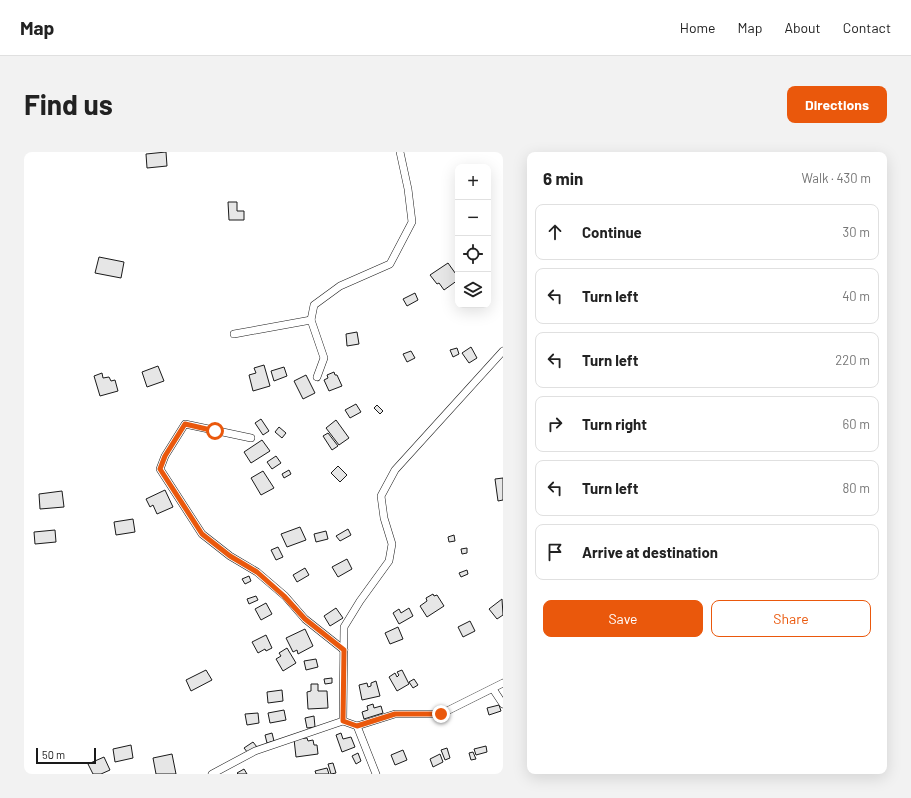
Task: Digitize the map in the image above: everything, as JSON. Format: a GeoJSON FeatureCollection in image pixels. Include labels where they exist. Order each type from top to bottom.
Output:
{"type":"FeatureCollection","features":[{"type":"Feature","properties":{"kind":"street"},"geometry":{"type":"LineString","coordinates":[[317,376],[324,358],[311,320],[314,305],[340,286],[390,264],[412,222],[408,189],[400,152]]}},
{"type":"Feature","properties":{"kind":"street"},"geometry":{"type":"LineString","coordinates":[[234,334],[311,320]]}},
{"type":"Feature","properties":{"kind":"street"},"geometry":{"type":"LineString","coordinates":[[343,721],[344,627],[360,601],[389,561],[392,544],[384,518],[381,496],[394,470],[503,351]]}},
{"type":"Feature","properties":{"kind":"street"},"geometry":{"type":"LineString","coordinates":[[251,438],[185,424],[165,456],[160,469],[202,534],[230,556],[257,572],[284,596],[305,619],[344,650]]}},
{"type":"Feature","properties":{"kind":"street"},"geometry":{"type":"LineString","coordinates":[[212,774],[255,751],[343,721],[357,726],[395,714],[441,714],[503,683]]}},
{"type":"Feature","properties":{"kind":"street"},"geometry":{"type":"LineString","coordinates":[[493,689],[503,704]]}},
{"type":"Feature","properties":{"kind":"street"},"geometry":{"type":"LineString","coordinates":[[357,726],[376,774]]}},
{"type":"Feature","properties":{"kind":"building"},"geometry":{"type":"Polygon","coordinates":[[[166,152],[167,166],[147,168],[146,154],[166,152]]]}},
{"type":"Feature","properties":{"kind":"building"},"geometry":{"type":"Polygon","coordinates":[[[228,202],[237,202],[237,211],[244,211],[244,220],[229,220],[228,202]]]}},
{"type":"Feature","properties":{"kind":"building"},"geometry":{"type":"Polygon","coordinates":[[[99,257],[124,262],[121,278],[95,273],[99,257]]]}},
{"type":"Feature","properties":{"kind":"building"},"geometry":{"type":"Polygon","coordinates":[[[448,263],[455,273],[455,282],[444,290],[430,275],[448,263]]]}},
{"type":"Feature","properties":{"kind":"building"},"geometry":{"type":"Polygon","coordinates":[[[415,293],[418,300],[407,306],[403,299],[415,293]]]}},
{"type":"Feature","properties":{"kind":"building"},"geometry":{"type":"Polygon","coordinates":[[[357,332],[359,344],[347,346],[346,334],[357,332]]]}},
{"type":"Feature","properties":{"kind":"building"},"geometry":{"type":"Polygon","coordinates":[[[471,347],[477,358],[469,363],[462,353],[471,347]]]}},
{"type":"Feature","properties":{"kind":"building"},"geometry":{"type":"Polygon","coordinates":[[[457,348],[459,354],[453,357],[450,350],[457,348]]]}},
{"type":"Feature","properties":{"kind":"building"},"geometry":{"type":"Polygon","coordinates":[[[411,351],[415,358],[407,362],[403,354],[411,351]]]}},
{"type":"Feature","properties":{"kind":"building"},"geometry":{"type":"Polygon","coordinates":[[[264,365],[270,386],[253,391],[249,375],[256,373],[254,368],[264,365]]]}},
{"type":"Feature","properties":{"kind":"building"},"geometry":{"type":"Polygon","coordinates":[[[158,366],[164,381],[147,387],[142,372],[158,366]]]}},
{"type":"Feature","properties":{"kind":"building"},"geometry":{"type":"Polygon","coordinates":[[[284,367],[287,376],[274,381],[271,371],[284,367]]]}},
{"type":"Feature","properties":{"kind":"building"},"geometry":{"type":"Polygon","coordinates":[[[334,372],[342,386],[329,391],[324,380],[328,378],[327,375],[334,372]]]}},
{"type":"Feature","properties":{"kind":"building"},"geometry":{"type":"Polygon","coordinates":[[[102,373],[103,378],[109,377],[111,381],[115,380],[118,391],[100,396],[94,376],[102,373]]]}},
{"type":"Feature","properties":{"kind":"building"},"geometry":{"type":"Polygon","coordinates":[[[306,375],[315,393],[303,399],[294,381],[306,375]]]}},
{"type":"Feature","properties":{"kind":"building"},"geometry":{"type":"Polygon","coordinates":[[[356,404],[361,412],[350,418],[345,410],[356,404]]]}},
{"type":"Feature","properties":{"kind":"building"},"geometry":{"type":"Polygon","coordinates":[[[377,405],[383,411],[380,414],[374,408],[377,405]]]}},
{"type":"Feature","properties":{"kind":"building"},"geometry":{"type":"Polygon","coordinates":[[[261,419],[269,431],[263,435],[255,423],[261,419]]]}},
{"type":"Feature","properties":{"kind":"building"},"geometry":{"type":"Polygon","coordinates":[[[336,420],[349,438],[339,445],[326,428],[336,420]]]}},
{"type":"Feature","properties":{"kind":"building"},"geometry":{"type":"Polygon","coordinates":[[[279,427],[286,433],[282,438],[275,432],[279,427]]]}},
{"type":"Feature","properties":{"kind":"building"},"geometry":{"type":"Polygon","coordinates":[[[328,433],[338,446],[332,450],[323,436],[328,433]]]}},
{"type":"Feature","properties":{"kind":"building"},"geometry":{"type":"Polygon","coordinates":[[[262,440],[270,451],[251,463],[244,452],[262,440]]]}},
{"type":"Feature","properties":{"kind":"building"},"geometry":{"type":"Polygon","coordinates":[[[276,456],[281,463],[272,469],[267,462],[276,456]]]}},
{"type":"Feature","properties":{"kind":"building"},"geometry":{"type":"Polygon","coordinates":[[[338,466],[347,475],[340,482],[331,473],[338,466]]]}},
{"type":"Feature","properties":{"kind":"building"},"geometry":{"type":"Polygon","coordinates":[[[289,470],[291,474],[284,478],[282,474],[289,470]]]}},
{"type":"Feature","properties":{"kind":"building"},"geometry":{"type":"Polygon","coordinates":[[[263,471],[274,488],[261,495],[251,478],[263,471]]]}},
{"type":"Feature","properties":{"kind":"building"},"geometry":{"type":"Polygon","coordinates":[[[503,478],[503,500],[498,501],[495,479],[503,478]]]}},
{"type":"Feature","properties":{"kind":"building"},"geometry":{"type":"Polygon","coordinates":[[[165,490],[173,507],[157,514],[153,505],[150,507],[146,499],[165,490]]]}},
{"type":"Feature","properties":{"kind":"building"},"geometry":{"type":"Polygon","coordinates":[[[62,491],[64,507],[40,509],[39,494],[62,491]]]}},
{"type":"Feature","properties":{"kind":"building"},"geometry":{"type":"Polygon","coordinates":[[[133,519],[135,532],[116,535],[114,522],[133,519]]]}},
{"type":"Feature","properties":{"kind":"building"},"geometry":{"type":"Polygon","coordinates":[[[300,527],[306,540],[287,547],[281,534],[300,527]]]}},
{"type":"Feature","properties":{"kind":"building"},"geometry":{"type":"Polygon","coordinates":[[[348,529],[351,535],[340,541],[336,536],[348,529]]]}},
{"type":"Feature","properties":{"kind":"building"},"geometry":{"type":"Polygon","coordinates":[[[55,530],[56,542],[35,544],[34,532],[55,530]]]}},
{"type":"Feature","properties":{"kind":"building"},"geometry":{"type":"Polygon","coordinates":[[[326,531],[328,539],[316,542],[314,534],[326,531]]]}},
{"type":"Feature","properties":{"kind":"building"},"geometry":{"type":"Polygon","coordinates":[[[454,535],[455,541],[449,542],[448,537],[454,535]]]}},
{"type":"Feature","properties":{"kind":"building"},"geometry":{"type":"Polygon","coordinates":[[[278,547],[283,557],[276,560],[271,550],[278,547]]]}},
{"type":"Feature","properties":{"kind":"building"},"geometry":{"type":"Polygon","coordinates":[[[467,548],[467,553],[462,554],[461,549],[467,548]]]}},
{"type":"Feature","properties":{"kind":"building"},"geometry":{"type":"Polygon","coordinates":[[[347,559],[352,569],[338,577],[332,567],[347,559]]]}},
{"type":"Feature","properties":{"kind":"building"},"geometry":{"type":"Polygon","coordinates":[[[305,568],[309,575],[297,582],[293,575],[305,568]]]}},
{"type":"Feature","properties":{"kind":"building"},"geometry":{"type":"Polygon","coordinates":[[[467,570],[468,574],[461,577],[459,573],[467,570]]]}},
{"type":"Feature","properties":{"kind":"building"},"geometry":{"type":"Polygon","coordinates":[[[249,576],[251,581],[245,584],[242,579],[249,576]]]}},
{"type":"Feature","properties":{"kind":"building"},"geometry":{"type":"Polygon","coordinates":[[[433,594],[434,596],[437,595],[444,606],[427,617],[420,606],[427,601],[426,598],[433,594]]]}},
{"type":"Feature","properties":{"kind":"building"},"geometry":{"type":"Polygon","coordinates":[[[256,596],[258,600],[249,604],[247,599],[256,596]]]}},
{"type":"Feature","properties":{"kind":"building"},"geometry":{"type":"Polygon","coordinates":[[[502,599],[503,615],[497,619],[489,609],[502,599]]]}},
{"type":"Feature","properties":{"kind":"building"},"geometry":{"type":"Polygon","coordinates":[[[266,603],[272,614],[261,620],[255,609],[266,603]]]}},
{"type":"Feature","properties":{"kind":"building"},"geometry":{"type":"Polygon","coordinates":[[[336,608],[343,618],[330,626],[324,616],[336,608]]]}},
{"type":"Feature","properties":{"kind":"building"},"geometry":{"type":"Polygon","coordinates":[[[409,608],[413,616],[399,624],[393,613],[399,609],[401,613],[409,608]]]}},
{"type":"Feature","properties":{"kind":"building"},"geometry":{"type":"Polygon","coordinates":[[[470,621],[475,631],[463,637],[458,627],[470,621]]]}},
{"type":"Feature","properties":{"kind":"building"},"geometry":{"type":"Polygon","coordinates":[[[398,627],[403,639],[390,644],[385,633],[398,627]]]}},
{"type":"Feature","properties":{"kind":"building"},"geometry":{"type":"Polygon","coordinates":[[[305,629],[313,646],[298,654],[297,650],[293,652],[286,638],[305,629]]]}},
{"type":"Feature","properties":{"kind":"building"},"geometry":{"type":"Polygon","coordinates":[[[266,635],[272,648],[266,651],[265,649],[258,653],[252,642],[266,635]]]}},
{"type":"Feature","properties":{"kind":"building"},"geometry":{"type":"Polygon","coordinates":[[[287,648],[296,663],[283,671],[276,659],[281,656],[279,653],[287,648]]]}},
{"type":"Feature","properties":{"kind":"building"},"geometry":{"type":"Polygon","coordinates":[[[316,659],[318,667],[306,670],[304,661],[316,659]]]}},
{"type":"Feature","properties":{"kind":"building"},"geometry":{"type":"Polygon","coordinates":[[[206,670],[212,680],[191,691],[186,680],[206,670]]]}},
{"type":"Feature","properties":{"kind":"building"},"geometry":{"type":"Polygon","coordinates":[[[402,670],[409,684],[397,691],[389,677],[395,673],[397,677],[399,675],[397,672],[402,670]]]}},
{"type":"Feature","properties":{"kind":"building"},"geometry":{"type":"Polygon","coordinates":[[[332,678],[332,683],[325,684],[324,679],[332,678]]]}},
{"type":"Feature","properties":{"kind":"building"},"geometry":{"type":"Polygon","coordinates":[[[414,679],[418,685],[413,688],[409,682],[414,679]]]}},
{"type":"Feature","properties":{"kind":"building"},"geometry":{"type":"Polygon","coordinates":[[[376,681],[380,696],[362,700],[359,685],[367,683],[368,687],[371,686],[371,683],[376,681]]]}},
{"type":"Feature","properties":{"kind":"building"},"geometry":{"type":"Polygon","coordinates":[[[311,684],[318,684],[318,691],[327,691],[328,708],[308,709],[307,692],[311,691],[311,684]]]}},
{"type":"Feature","properties":{"kind":"building"},"geometry":{"type":"Polygon","coordinates":[[[282,690],[283,701],[268,703],[267,692],[282,690]]]}},
{"type":"Feature","properties":{"kind":"building"},"geometry":{"type":"Polygon","coordinates":[[[373,704],[374,708],[381,706],[383,713],[364,719],[362,712],[368,710],[367,706],[373,704]]]}},
{"type":"Feature","properties":{"kind":"building"},"geometry":{"type":"Polygon","coordinates":[[[499,705],[501,711],[489,715],[487,708],[499,705]]]}},
{"type":"Feature","properties":{"kind":"building"},"geometry":{"type":"Polygon","coordinates":[[[284,710],[286,720],[270,723],[268,713],[284,710]]]}},
{"type":"Feature","properties":{"kind":"building"},"geometry":{"type":"Polygon","coordinates":[[[258,713],[259,723],[247,725],[245,714],[258,713]]]}},
{"type":"Feature","properties":{"kind":"building"},"geometry":{"type":"Polygon","coordinates":[[[314,716],[315,727],[307,728],[305,718],[314,716]]]}},
{"type":"Feature","properties":{"kind":"building"},"geometry":{"type":"Polygon","coordinates":[[[272,733],[274,741],[267,743],[265,735],[272,733]]]}},
{"type":"Feature","properties":{"kind":"building"},"geometry":{"type":"Polygon","coordinates":[[[341,733],[343,739],[351,737],[355,747],[342,752],[336,735],[341,733]]]}},
{"type":"Feature","properties":{"kind":"building"},"geometry":{"type":"Polygon","coordinates":[[[307,738],[308,741],[313,740],[314,745],[317,745],[318,754],[296,757],[294,739],[307,738]]]}},
{"type":"Feature","properties":{"kind":"building"},"geometry":{"type":"Polygon","coordinates":[[[253,742],[257,747],[248,753],[244,748],[253,742]]]}},
{"type":"Feature","properties":{"kind":"building"},"geometry":{"type":"Polygon","coordinates":[[[131,745],[133,758],[115,762],[113,749],[131,745]]]}},
{"type":"Feature","properties":{"kind":"building"},"geometry":{"type":"Polygon","coordinates":[[[486,746],[487,752],[476,755],[474,749],[486,746]]]}},
{"type":"Feature","properties":{"kind":"building"},"geometry":{"type":"Polygon","coordinates":[[[447,748],[450,758],[445,760],[441,750],[447,748]]]}},
{"type":"Feature","properties":{"kind":"building"},"geometry":{"type":"Polygon","coordinates":[[[403,750],[407,760],[395,765],[391,755],[403,750]]]}},
{"type":"Feature","properties":{"kind":"building"},"geometry":{"type":"Polygon","coordinates":[[[473,752],[476,759],[471,760],[469,753],[473,752]]]}},
{"type":"Feature","properties":{"kind":"building"},"geometry":{"type":"Polygon","coordinates":[[[358,753],[361,761],[356,764],[352,756],[358,753]]]}},
{"type":"Feature","properties":{"kind":"building"},"geometry":{"type":"Polygon","coordinates":[[[172,754],[176,774],[156,774],[153,758],[172,754]]]}},
{"type":"Feature","properties":{"kind":"building"},"geometry":{"type":"Polygon","coordinates":[[[440,754],[443,762],[433,767],[430,759],[440,754]]]}},
{"type":"Feature","properties":{"kind":"building"},"geometry":{"type":"Polygon","coordinates":[[[104,757],[110,770],[101,774],[93,774],[88,764],[104,757]]]}},
{"type":"Feature","properties":{"kind":"building"},"geometry":{"type":"Polygon","coordinates":[[[333,763],[336,773],[331,774],[328,764],[333,763]]]}},
{"type":"Feature","properties":{"kind":"building"},"geometry":{"type":"Polygon","coordinates":[[[327,768],[329,774],[316,774],[315,771],[327,768]]]}},
{"type":"Feature","properties":{"kind":"building"},"geometry":{"type":"Polygon","coordinates":[[[244,769],[247,774],[237,773],[244,769]]]}},
{"type":"Feature","properties":{"kind":"route"},"geometry":{"type":"LineString","coordinates":[[215,431],[185,424],[165,456],[160,469],[202,534],[230,556],[257,572],[284,596],[305,619],[344,650],[343,721],[357,726],[395,714],[441,714]]}}]}
